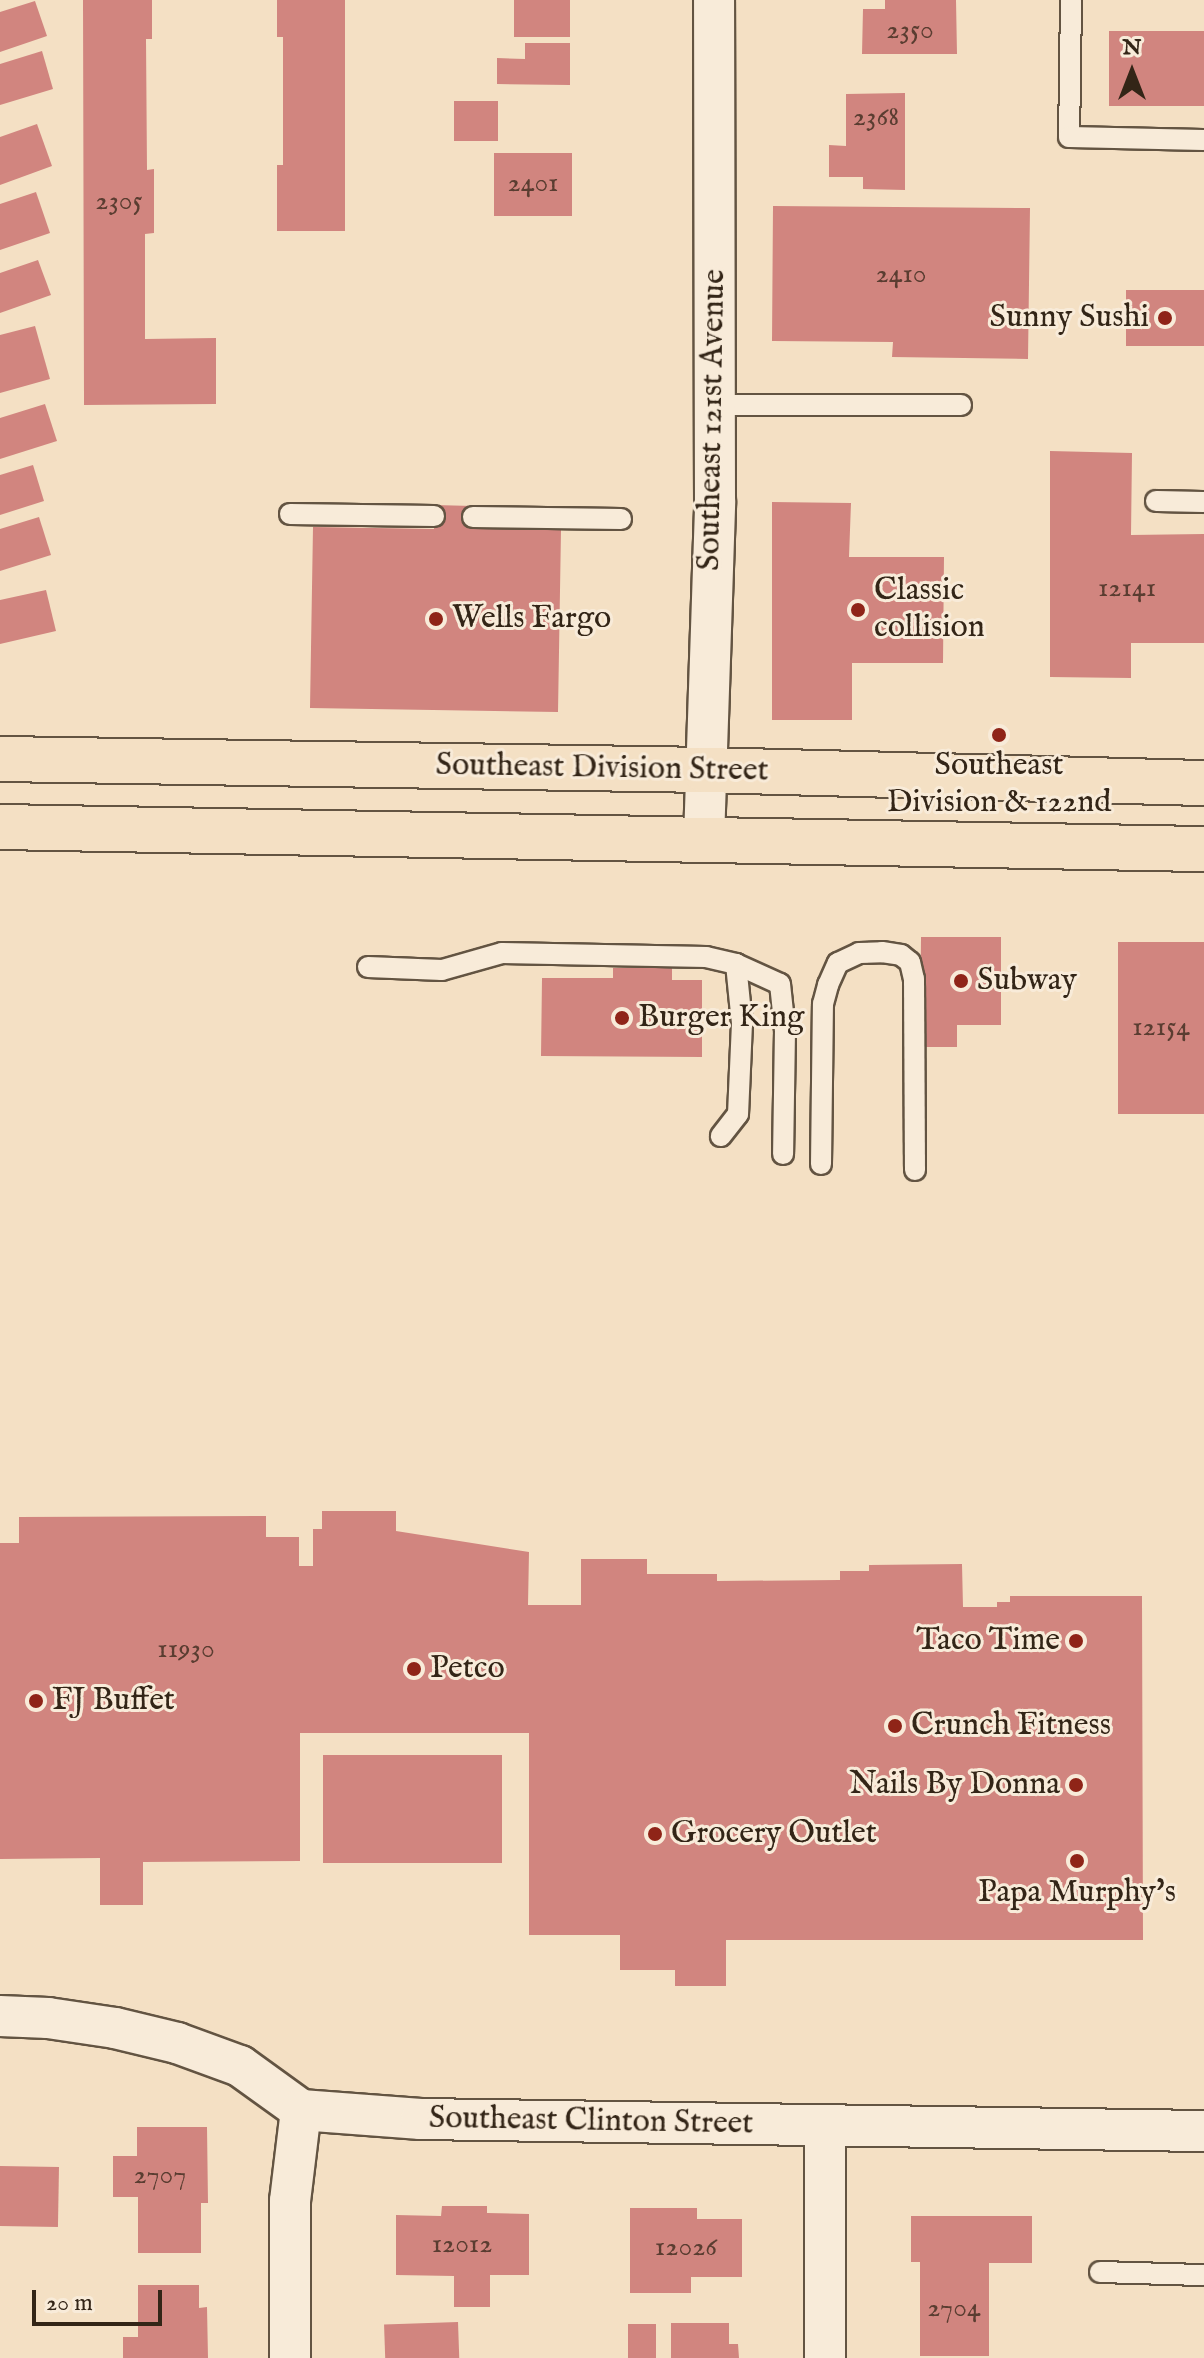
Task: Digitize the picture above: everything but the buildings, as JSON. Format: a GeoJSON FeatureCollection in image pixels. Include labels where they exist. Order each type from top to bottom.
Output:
{"type":"FeatureCollection","features":[{"type":"Feature","properties":{"kind":"main road","name":"Southeast Division Street"},"geometry":{"type":"LineString","coordinates":[[0,759],[705,770],[1204,783]]}},
{"type":"Feature","properties":{"kind":"main road"},"geometry":{"type":"LineString","coordinates":[[0,827],[1204,849]]}},
{"type":"Feature","properties":{"kind":"street","name":"Southeast 121st Avenue"},"geometry":{"type":"LineString","coordinates":[[704,840],[715,501],[714,0]]}},
{"type":"Feature","properties":{"kind":"street"},"geometry":{"type":"LineString","coordinates":[[0,2016],[88,2024],[177,2043],[240,2066],[301,2110],[290,2201],[290,2358]]}},
{"type":"Feature","properties":{"kind":"street","name":"Southeast Clinton Street"},"geometry":{"type":"LineString","coordinates":[[301,2110],[421,2119],[1204,2131]]}},
{"type":"Feature","properties":{"kind":"street"},"geometry":{"type":"LineString","coordinates":[[825,2126],[825,2358]]}},
{"type":"Feature","properties":{"kind":"lane"},"geometry":{"type":"LineString","coordinates":[[1071,0],[1069,137],[1204,140]]}},
{"type":"Feature","properties":{"kind":"lane"},"geometry":{"type":"LineString","coordinates":[[714,405],[961,405]]}},
{"type":"Feature","properties":{"kind":"lane"},"geometry":{"type":"LineString","coordinates":[[1156,501],[1204,502]]}},
{"type":"Feature","properties":{"kind":"lane"},"geometry":{"type":"LineString","coordinates":[[290,514],[434,516]]}},
{"type":"Feature","properties":{"kind":"lane"},"geometry":{"type":"LineString","coordinates":[[473,517],[621,519]]}},
{"type":"Feature","properties":{"kind":"lane"},"geometry":{"type":"LineString","coordinates":[[821,1164],[823,1004],[828,985],[838,963],[859,953],[882,952],[901,955],[910,962],[914,979],[915,1170]]}},
{"type":"Feature","properties":{"kind":"lane"},"geometry":{"type":"LineString","coordinates":[[368,967],[442,970],[502,953],[706,957],[736,964],[780,984],[785,1031],[783,1154]]}},
{"type":"Feature","properties":{"kind":"lane"},"geometry":{"type":"LineString","coordinates":[[721,1136],[738,1114],[742,1023],[736,964]]}},
{"type":"Feature","properties":{"kind":"lane"},"geometry":{"type":"LineString","coordinates":[[1100,2272],[1204,2275]]}},
{"type":"Feature","properties":{"kind":"place","name":"Sunny Sushi"},"geometry":{"type":"Point","coordinates":[1165,318]}},
{"type":"Feature","properties":{"kind":"place","name":"Classic collision"},"geometry":{"type":"Point","coordinates":[858,610]}},
{"type":"Feature","properties":{"kind":"place","name":"Wells Fargo"},"geometry":{"type":"Point","coordinates":[436,619]}},
{"type":"Feature","properties":{"kind":"place","name":"Southeast Division & 122nd"},"geometry":{"type":"Point","coordinates":[999,735]}},
{"type":"Feature","properties":{"kind":"place","name":"Subway"},"geometry":{"type":"Point","coordinates":[961,981]}},
{"type":"Feature","properties":{"kind":"place","name":"Burger King"},"geometry":{"type":"Point","coordinates":[622,1018]}},
{"type":"Feature","properties":{"kind":"place","name":"Taco Time"},"geometry":{"type":"Point","coordinates":[1076,1641]}},
{"type":"Feature","properties":{"kind":"place","name":"Petco"},"geometry":{"type":"Point","coordinates":[414,1669]}},
{"type":"Feature","properties":{"kind":"place","name":"FJ Buffet"},"geometry":{"type":"Point","coordinates":[36,1701]}},
{"type":"Feature","properties":{"kind":"place","name":"Crunch Fitness"},"geometry":{"type":"Point","coordinates":[895,1726]}},
{"type":"Feature","properties":{"kind":"place","name":"Nails By Donna"},"geometry":{"type":"Point","coordinates":[1076,1785]}},
{"type":"Feature","properties":{"kind":"place","name":"Grocery Outlet"},"geometry":{"type":"Point","coordinates":[655,1834]}},
{"type":"Feature","properties":{"kind":"place","name":"Papa Murphy's"},"geometry":{"type":"Point","coordinates":[1077,1861]}}]}
